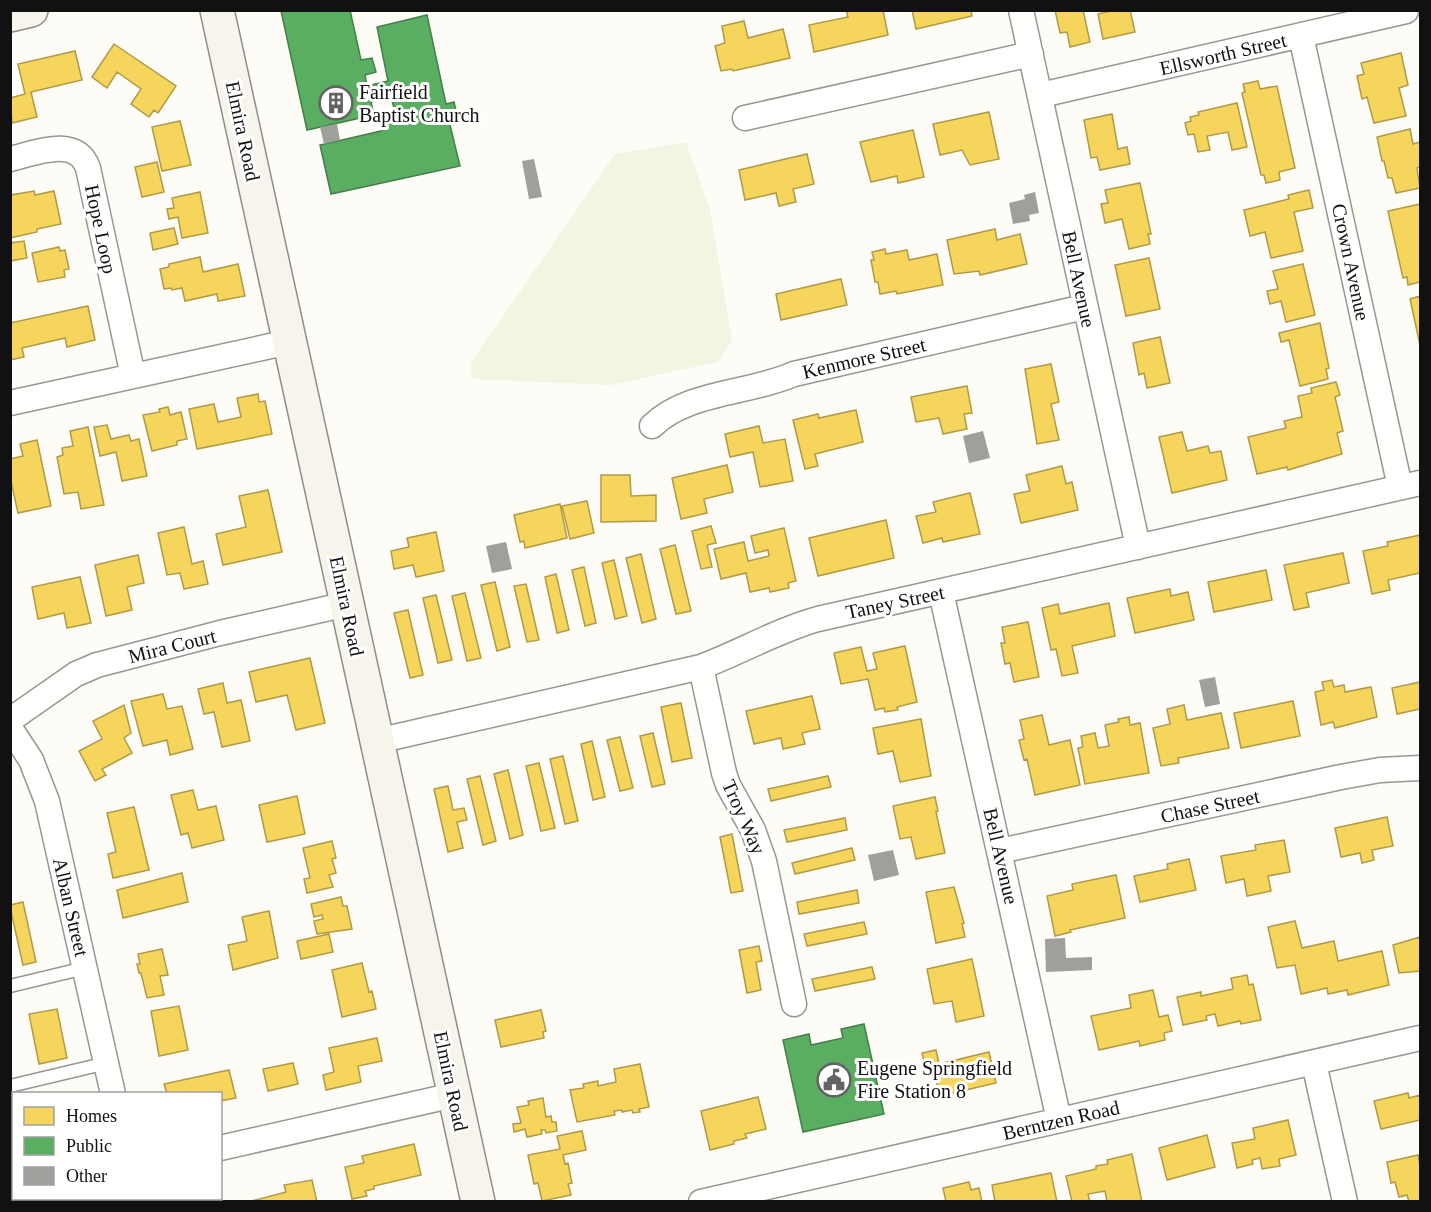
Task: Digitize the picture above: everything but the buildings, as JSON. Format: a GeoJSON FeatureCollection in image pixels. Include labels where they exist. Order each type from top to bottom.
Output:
{"type":"FeatureCollection","features":[{"type":"Feature","properties":{"kind":"street"},"geometry":{"type":"LineString","coordinates":[[10,15],[31,10]]}},
{"type":"Feature","properties":{"kind":"street","name":"Elmira Road"},"geometry":{"type":"LineString","coordinates":[[217,10],[478,1202]]}},
{"type":"Feature","properties":{"kind":"street","name":"Bell Avenue"},"geometry":{"type":"LineString","coordinates":[[1022,10],[1084,307],[1138,547]]}},
{"type":"Feature","properties":{"kind":"street","name":"Ellsworth Street"},"geometry":{"type":"LineString","coordinates":[[1041,95],[1406,11]]}},
{"type":"Feature","properties":{"kind":"street","name":"Crown Avenue"},"geometry":{"type":"LineString","coordinates":[[1301,36],[1410,485]]}},
{"type":"Feature","properties":{"kind":"street"},"geometry":{"type":"LineString","coordinates":[[746,118],[1031,54]]}},
{"type":"Feature","properties":{"kind":"street","name":"Hope Loop"},"geometry":{"type":"LineString","coordinates":[[10,159],[62,148],[75,150],[82,156],[88,168],[133,376]]}},
{"type":"Feature","properties":{"kind":"street","name":"Kenmore Street"},"geometry":{"type":"LineString","coordinates":[[652,426],[663,415],[687,404],[777,382],[794,375],[1084,307]]}},
{"type":"Feature","properties":{"kind":"street"},"geometry":{"type":"LineString","coordinates":[[10,403],[289,342]]}},
{"type":"Feature","properties":{"kind":"street","name":"Taney Street"},"geometry":{"type":"LineString","coordinates":[[377,741],[701,667],[801,624],[1410,485]]}},
{"type":"Feature","properties":{"kind":"street","name":"Bell Avenue"},"geometry":{"type":"LineString","coordinates":[[941,592],[1059,1120]]}},
{"type":"Feature","properties":{"kind":"street","name":"Mira Court"},"geometry":{"type":"LineString","coordinates":[[10,720],[76,674],[97,665],[220,633],[347,604]]}},
{"type":"Feature","properties":{"kind":"street","name":"Troy Way"},"geometry":{"type":"LineString","coordinates":[[701,667],[724,773],[753,830],[764,861],[795,1004]]}},
{"type":"Feature","properties":{"kind":"street","name":"Alban Street"},"geometry":{"type":"LineString","coordinates":[[10,728],[31,760],[47,801],[113,1092]]}},
{"type":"Feature","properties":{"kind":"street","name":"Chase Street"},"geometry":{"type":"LineString","coordinates":[[1000,851],[1341,777],[1380,770],[1420,768]]}},
{"type":"Feature","properties":{"kind":"street","name":"Berntzen Road"},"geometry":{"type":"LineString","coordinates":[[701,1202],[1420,1038]]}},
{"type":"Feature","properties":{"kind":"street"},"geometry":{"type":"LineString","coordinates":[[1314,1062],[1344,1202]]}},
{"type":"Feature","properties":{"kind":"street"},"geometry":{"type":"LineString","coordinates":[[222,1148],[454,1095]]}},
{"type":"Feature","properties":{"kind":"lane"},"geometry":{"type":"LineString","coordinates":[[10,986],[85,968]]}},
{"type":"Feature","properties":{"kind":"lane"},"geometry":{"type":"LineString","coordinates":[[10,1086],[107,1063]]}},
{"type":"Feature","properties":{"kind":"green space"},"geometry":{"type":"Polygon","coordinates":[[[686,142],[710,210],[732,340],[718,362],[610,385],[473,379],[470,364],[615,154],[686,142]]]}},
{"type":"Feature","properties":{"kind":"place","name":"Fairfield Baptist Church"},"geometry":{"type":"Point","coordinates":[336,103]}},
{"type":"Feature","properties":{"kind":"place","name":"Eugene Springfield Fire Station 8"},"geometry":{"type":"Point","coordinates":[834,1080]}}]}
